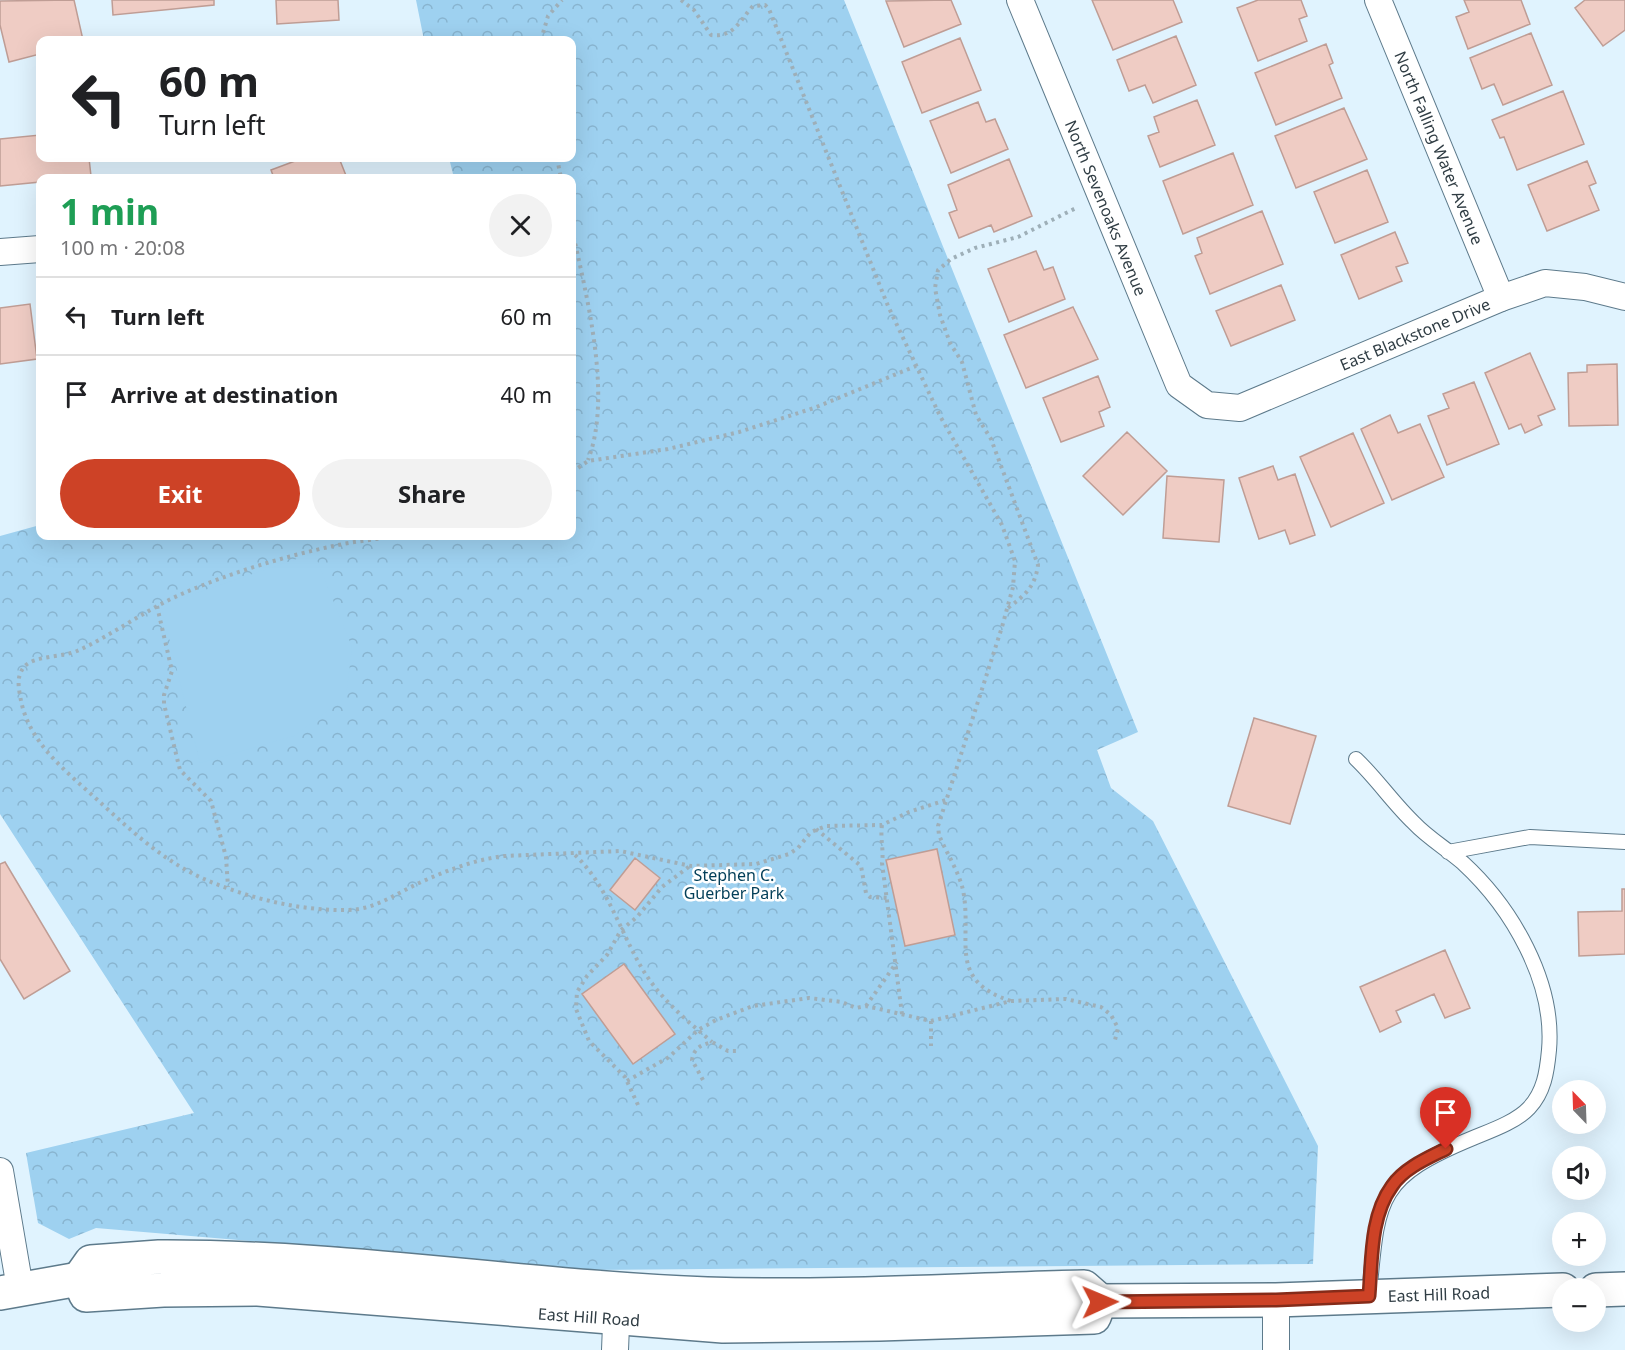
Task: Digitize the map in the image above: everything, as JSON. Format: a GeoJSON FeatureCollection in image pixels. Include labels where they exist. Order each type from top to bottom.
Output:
{"type":"FeatureCollection","features":[{"type":"Feature","properties":{"kind":"street","name":"North Sevenoaks Avenue"},"geometry":{"type":"LineString","coordinates":[[1020,0],[1179,385],[1207,405]]}},
{"type":"Feature","properties":{"kind":"street","name":"North Falling Water Avenue"},"geometry":{"type":"LineString","coordinates":[[1378,0],[1501,298]]}},
{"type":"Feature","properties":{"kind":"street"},"geometry":{"type":"LineString","coordinates":[[0,252],[36,249]]}},
{"type":"Feature","properties":{"kind":"street","name":"East Blackstone Drive"},"geometry":{"type":"LineString","coordinates":[[1207,405],[1240,408],[1501,298],[1545,284],[1585,288],[1625,297]]}},
{"type":"Feature","properties":{"kind":"street"},"geometry":{"type":"LineString","coordinates":[[0,1171],[10,1290]]}},
{"type":"Feature","properties":{"kind":"street","name":"East Hill Road"},"geometry":{"type":"LineString","coordinates":[[10,1290],[79,1279],[91,1262],[159,1257],[224,1257],[358,1265],[616,1319],[723,1326],[1094,1317],[1100,1302],[1276,1300],[1552,1290]]}},
{"type":"Feature","properties":{"kind":"street"},"geometry":{"type":"LineString","coordinates":[[1606,1290],[1625,1289]]}},
{"type":"Feature","properties":{"kind":"street"},"geometry":{"type":"LineString","coordinates":[[1276,1300],[1276,1350]]}},
{"type":"Feature","properties":{"kind":"lane"},"geometry":{"type":"LineString","coordinates":[[1356,759],[1414,823],[1463,864],[1485,888],[1515,928],[1538,968],[1545,992],[1551,1033],[1547,1074],[1540,1092],[1527,1110],[1494,1129],[1446,1149],[1415,1166],[1393,1185],[1381,1206],[1375,1227],[1369,1296]]}},
{"type":"Feature","properties":{"kind":"lane"},"geometry":{"type":"LineString","coordinates":[[1448,852],[1530,837],[1625,842]]}},
{"type":"Feature","properties":{"kind":"path"},"geometry":{"type":"LineString","coordinates":[[542,36],[548,16],[562,0]]}},
{"type":"Feature","properties":{"kind":"path"},"geometry":{"type":"LineString","coordinates":[[681,0],[694,10],[711,35],[718,36],[735,29],[753,6],[765,5],[769,9],[888,306],[940,416],[1006,536],[1015,561],[1013,586],[1007,608],[938,826],[939,835],[963,892],[964,942],[970,974],[987,990],[1011,1001]]}},
{"type":"Feature","properties":{"kind":"path"},"geometry":{"type":"LineString","coordinates":[[1007,608],[1029,592],[1036,579],[1038,565],[991,439],[976,415],[962,362],[950,343],[940,315],[935,288],[938,270],[951,259],[975,248],[1018,237],[1079,206]]}},
{"type":"Feature","properties":{"kind":"path"},"geometry":{"type":"LineString","coordinates":[[576,246],[588,301],[595,351],[595,423],[588,461]]}},
{"type":"Feature","properties":{"kind":"path"},"geometry":{"type":"LineString","coordinates":[[576,469],[588,461],[668,449],[739,432],[814,408],[916,366]]}},
{"type":"Feature","properties":{"kind":"path"},"geometry":{"type":"LineString","coordinates":[[374,540],[282,559],[213,582],[157,606],[81,650],[63,656],[32,661],[26,665],[19,678],[22,709],[30,728],[54,761],[144,843],[183,868],[228,887],[277,902],[354,909],[371,907],[441,873],[485,858],[620,851],[691,866],[770,862],[798,848],[816,829],[825,826],[882,825],[909,812],[946,800]]}},
{"type":"Feature","properties":{"kind":"path"},"geometry":{"type":"LineString","coordinates":[[157,606],[172,671],[164,694],[164,704],[174,748],[180,770],[211,801],[226,857],[228,887]]}},
{"type":"Feature","properties":{"kind":"path"},"geometry":{"type":"LineString","coordinates":[[882,825],[880,837],[884,851],[882,863],[897,962],[902,1014]]}},
{"type":"Feature","properties":{"kind":"path"},"geometry":{"type":"LineString","coordinates":[[816,829],[861,866],[866,893],[870,897],[888,898]]}},
{"type":"Feature","properties":{"kind":"path"},"geometry":{"type":"LineString","coordinates":[[575,855],[597,880],[641,966],[661,994],[712,1042],[728,1051],[738,1051]]}},
{"type":"Feature","properties":{"kind":"path"},"geometry":{"type":"LineString","coordinates":[[638,1105],[627,1081],[615,1064],[589,1041],[576,1009],[577,992],[586,975],[607,955],[621,930],[637,917],[662,887],[691,866]]}},
{"type":"Feature","properties":{"kind":"path"},"geometry":{"type":"LineString","coordinates":[[866,1006],[897,962]]}},
{"type":"Feature","properties":{"kind":"path"},"geometry":{"type":"LineString","coordinates":[[627,1081],[669,1057],[698,1030],[753,1006],[809,998],[842,1002],[856,1008],[866,1006],[931,1021],[1011,1001],[1046,998],[1101,1007],[1111,1015],[1118,1028],[1115,1040]]}},
{"type":"Feature","properties":{"kind":"path"},"geometry":{"type":"LineString","coordinates":[[931,1021],[931,1046]]}},
{"type":"Feature","properties":{"kind":"path"},"geometry":{"type":"LineString","coordinates":[[703,1080],[692,1060],[694,1052],[702,1045],[712,1042]]}},
{"type":"Feature","properties":{"kind":"green space","name":"Stephen C. Guerber Park"},"geometry":{"type":"Polygon","coordinates":[[[416,0],[844,0],[1138,732],[1097,750],[1111,788],[1153,821],[1318,1146],[1313,1264],[592,1270],[96,1228],[69,1239],[38,1223],[26,1153],[194,1113],[0,814],[0,536],[36,526],[36,540],[576,540],[576,174],[453,174],[450,162],[576,162],[576,36],[423,36],[416,0]]]}},
{"type":"Feature","properties":{"kind":"green space"},"geometry":{"type":"Polygon","coordinates":[[[314,553],[352,647],[346,697],[294,736],[200,763],[161,605],[314,553]]]}},
{"type":"Feature","properties":{"kind":"building"},"geometry":{"type":"Polygon","coordinates":[[[74,0],[82,36],[36,36],[36,55],[9,62],[0,25],[0,1],[74,0]]]}},
{"type":"Feature","properties":{"kind":"building"},"geometry":{"type":"Polygon","coordinates":[[[112,0],[214,0],[214,5],[113,15],[112,0]]]}},
{"type":"Feature","properties":{"kind":"building"},"geometry":{"type":"Polygon","coordinates":[[[276,0],[338,0],[339,20],[277,24],[276,0]]]}},
{"type":"Feature","properties":{"kind":"building"},"geometry":{"type":"Polygon","coordinates":[[[951,0],[961,24],[904,47],[886,1],[951,0]]]}},
{"type":"Feature","properties":{"kind":"building"},"geometry":{"type":"Polygon","coordinates":[[[1092,0],[1173,0],[1182,22],[1113,50],[1092,0]]]}},
{"type":"Feature","properties":{"kind":"building"},"geometry":{"type":"Polygon","coordinates":[[[1258,0],[1301,0],[1307,16],[1299,19],[1307,41],[1258,61],[1237,8],[1258,0]]]}},
{"type":"Feature","properties":{"kind":"building"},"geometry":{"type":"Polygon","coordinates":[[[1464,0],[1521,0],[1530,24],[1468,49],[1456,17],[1469,12],[1464,0]]]}},
{"type":"Feature","properties":{"kind":"building"},"geometry":{"type":"Polygon","coordinates":[[[1585,0],[1625,0],[1625,30],[1603,46],[1575,8],[1585,0]]]}},
{"type":"Feature","properties":{"kind":"building"},"geometry":{"type":"Polygon","coordinates":[[[1531,33],[1552,85],[1503,105],[1494,84],[1482,89],[1470,58],[1531,33]]]}},
{"type":"Feature","properties":{"kind":"building"},"geometry":{"type":"Polygon","coordinates":[[[1176,36],[1196,85],[1153,103],[1145,85],[1129,91],[1117,60],[1176,36]]]}},
{"type":"Feature","properties":{"kind":"building"},"geometry":{"type":"Polygon","coordinates":[[[960,38],[981,90],[922,113],[902,62],[960,38]]]}},
{"type":"Feature","properties":{"kind":"building"},"geometry":{"type":"Polygon","coordinates":[[[1326,44],[1333,63],[1329,65],[1342,98],[1276,125],[1255,73],[1326,44]]]}},
{"type":"Feature","properties":{"kind":"building"},"geometry":{"type":"Polygon","coordinates":[[[1563,91],[1584,144],[1517,170],[1504,137],[1500,138],[1492,120],[1563,91]]]}},
{"type":"Feature","properties":{"kind":"building"},"geometry":{"type":"Polygon","coordinates":[[[1197,100],[1215,145],[1160,167],[1148,136],[1159,132],[1154,117],[1197,100]]]}},
{"type":"Feature","properties":{"kind":"building"},"geometry":{"type":"Polygon","coordinates":[[[978,102],[986,122],[995,119],[1008,149],[951,173],[930,121],[978,102]]]}},
{"type":"Feature","properties":{"kind":"building"},"geometry":{"type":"Polygon","coordinates":[[[1344,108],[1367,159],[1296,188],[1275,136],[1344,108]]]}},
{"type":"Feature","properties":{"kind":"building"},"geometry":{"type":"Polygon","coordinates":[[[36,135],[36,162],[89,162],[91,174],[36,174],[36,182],[0,186],[0,139],[36,135]]]}},
{"type":"Feature","properties":{"kind":"building"},"geometry":{"type":"Polygon","coordinates":[[[1233,153],[1253,205],[1183,234],[1163,181],[1233,153]]]}},
{"type":"Feature","properties":{"kind":"building"},"geometry":{"type":"Polygon","coordinates":[[[1009,159],[1032,216],[994,232],[991,225],[959,238],[949,213],[957,210],[948,185],[1009,159]]]}},
{"type":"Feature","properties":{"kind":"building"},"geometry":{"type":"Polygon","coordinates":[[[1587,161],[1596,183],[1589,186],[1599,210],[1547,231],[1528,185],[1587,161]]]}},
{"type":"Feature","properties":{"kind":"building"},"geometry":{"type":"Polygon","coordinates":[[[292,162],[341,162],[345,174],[272,174],[271,170],[292,162]]]}},
{"type":"Feature","properties":{"kind":"building"},"geometry":{"type":"Polygon","coordinates":[[[1367,170],[1388,222],[1335,243],[1314,192],[1367,170]]]}},
{"type":"Feature","properties":{"kind":"building"},"geometry":{"type":"Polygon","coordinates":[[[1262,211],[1283,264],[1210,294],[1195,256],[1202,253],[1197,238],[1262,211]]]}},
{"type":"Feature","properties":{"kind":"building"},"geometry":{"type":"Polygon","coordinates":[[[1395,232],[1408,263],[1396,267],[1402,281],[1359,299],[1341,255],[1395,232]]]}},
{"type":"Feature","properties":{"kind":"building"},"geometry":{"type":"Polygon","coordinates":[[[1036,251],[1044,270],[1053,267],[1065,299],[1009,322],[988,269],[1036,251]]]}},
{"type":"Feature","properties":{"kind":"building"},"geometry":{"type":"Polygon","coordinates":[[[1281,285],[1295,320],[1231,346],[1216,311],[1281,285]]]}},
{"type":"Feature","properties":{"kind":"building"},"geometry":{"type":"Polygon","coordinates":[[[30,304],[36,359],[0,364],[0,308],[30,304]]]}},
{"type":"Feature","properties":{"kind":"building"},"geometry":{"type":"Polygon","coordinates":[[[1073,307],[1098,359],[1026,388],[1004,335],[1073,307]]]}},
{"type":"Feature","properties":{"kind":"building"},"geometry":{"type":"Polygon","coordinates":[[[1530,353],[1555,409],[1538,416],[1542,425],[1525,433],[1521,424],[1509,429],[1485,373],[1530,353]]]}},
{"type":"Feature","properties":{"kind":"building"},"geometry":{"type":"Polygon","coordinates":[[[1617,364],[1618,425],[1569,426],[1568,373],[1587,372],[1587,365],[1617,364]]]}},
{"type":"Feature","properties":{"kind":"building"},"geometry":{"type":"Polygon","coordinates":[[[1098,376],[1110,407],[1099,412],[1104,426],[1061,442],[1043,398],[1098,376]]]}},
{"type":"Feature","properties":{"kind":"building"},"geometry":{"type":"Polygon","coordinates":[[[1474,382],[1499,444],[1447,465],[1428,416],[1449,408],[1443,394],[1474,382]]]}},
{"type":"Feature","properties":{"kind":"building"},"geometry":{"type":"Polygon","coordinates":[[[1390,415],[1398,433],[1420,424],[1444,477],[1392,500],[1361,429],[1390,415]]]}},
{"type":"Feature","properties":{"kind":"building"},"geometry":{"type":"Polygon","coordinates":[[[1127,432],[1167,471],[1123,515],[1083,476],[1127,432]]]}},
{"type":"Feature","properties":{"kind":"building"},"geometry":{"type":"Polygon","coordinates":[[[1353,433],[1384,503],[1331,527],[1300,457],[1353,433]]]}},
{"type":"Feature","properties":{"kind":"building"},"geometry":{"type":"Polygon","coordinates":[[[1273,466],[1278,480],[1295,474],[1315,535],[1290,544],[1285,530],[1259,539],[1239,478],[1273,466]]]}},
{"type":"Feature","properties":{"kind":"building"},"geometry":{"type":"Polygon","coordinates":[[[1167,476],[1224,480],[1219,542],[1163,538],[1167,476]]]}},
{"type":"Feature","properties":{"kind":"building"},"geometry":{"type":"Polygon","coordinates":[[[1254,718],[1316,736],[1290,824],[1228,806],[1254,718]]]}},
{"type":"Feature","properties":{"kind":"building"},"geometry":{"type":"Polygon","coordinates":[[[937,849],[955,935],[905,946],[886,860],[937,849]]]}},
{"type":"Feature","properties":{"kind":"building"},"geometry":{"type":"Polygon","coordinates":[[[635,858],[660,878],[635,910],[610,890],[635,858]]]}},
{"type":"Feature","properties":{"kind":"building"},"geometry":{"type":"Polygon","coordinates":[[[5,862],[70,971],[24,999],[0,959],[0,864],[5,862]]]}},
{"type":"Feature","properties":{"kind":"building"},"geometry":{"type":"Polygon","coordinates":[[[1622,889],[1625,889],[1625,954],[1579,956],[1578,912],[1622,911],[1622,889]]]}},
{"type":"Feature","properties":{"kind":"building"},"geometry":{"type":"Polygon","coordinates":[[[1445,950],[1470,1008],[1445,1018],[1434,994],[1396,1011],[1401,1022],[1380,1032],[1360,987],[1445,950]]]}},
{"type":"Feature","properties":{"kind":"building"},"geometry":{"type":"Polygon","coordinates":[[[624,964],[675,1034],[633,1064],[582,994],[624,964]]]}},
{"type":"Feature","properties":{"kind":"route"},"geometry":{"type":"LineString","coordinates":[[1100,1302],[1276,1300],[1369,1296],[1375,1227],[1381,1206],[1393,1185],[1415,1166],[1446,1149]]}}]}
